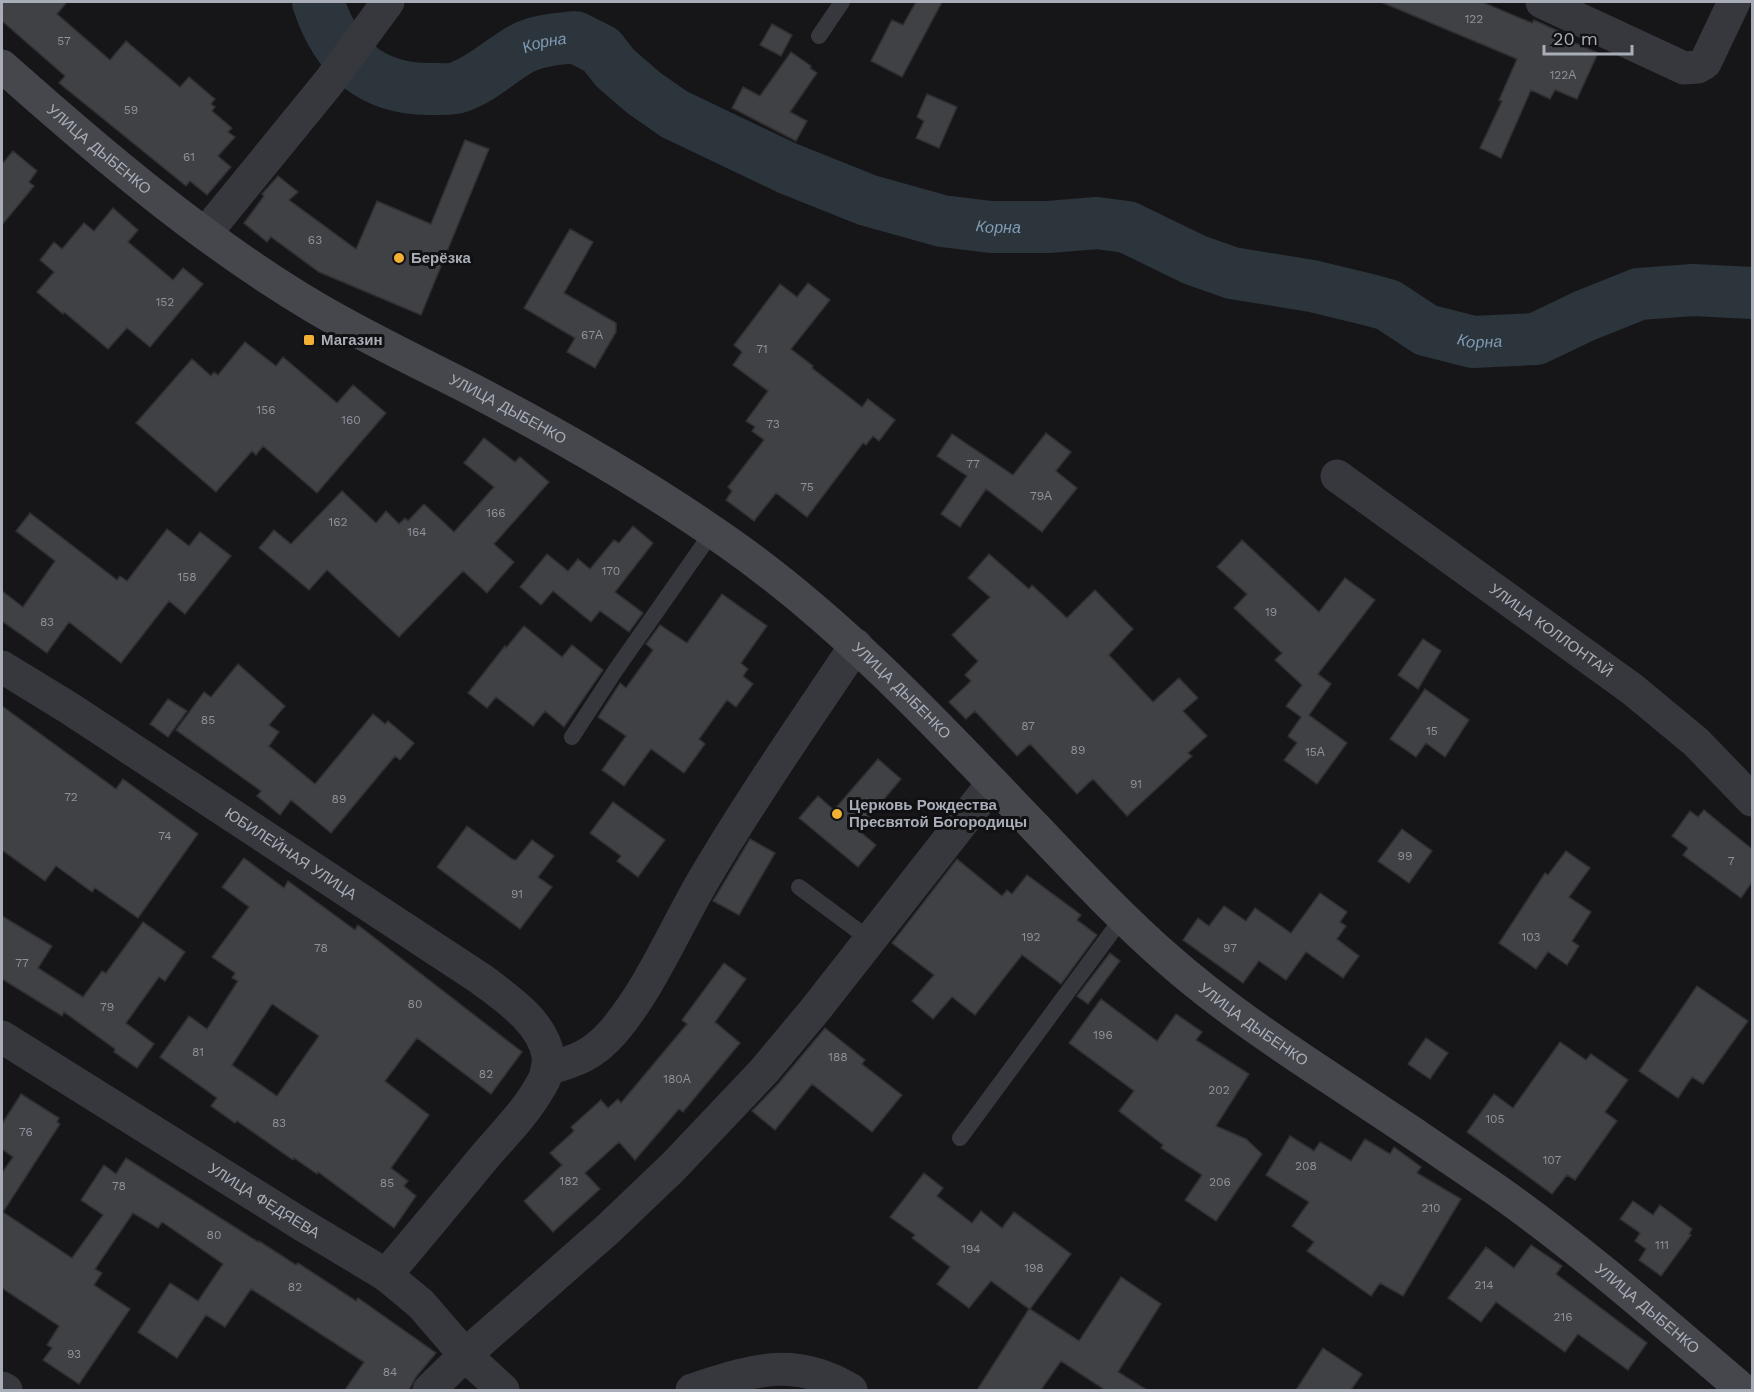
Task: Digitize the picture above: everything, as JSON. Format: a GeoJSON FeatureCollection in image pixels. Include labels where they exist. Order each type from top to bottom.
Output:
{"type":"FeatureCollection","features":[{"type":"Feature","properties":{"kind":"main road","name":"УЛИЦА ДЫБЕНКО"},"geometry":{"type":"LineString","coordinates":[[2,66],[126,171],[206,234],[261,273],[316,308],[558,436],[712,531],[777,578],[856,645],[1123,917],[1170,961],[1216,999],[1282,1047],[1481,1179],[1571,1246],[1743,1390]]}},
{"type":"Feature","properties":{"kind":"street"},"geometry":{"type":"LineString","coordinates":[[206,234],[329,82],[388,2]]}},
{"type":"Feature","properties":{"kind":"street"},"geometry":{"type":"LineString","coordinates":[[1542,2],[1684,68],[1698,67],[1705,63],[1734,2]]}},
{"type":"Feature","properties":{"kind":"street","name":"УЛИЦА КОЛЛОНТАЙ"},"geometry":{"type":"LineString","coordinates":[[1337,476],[1632,689],[1696,742],[1752,800]]}},
{"type":"Feature","properties":{"kind":"street"},"geometry":{"type":"LineString","coordinates":[[387,1275],[531,1100],[548,1069],[576,1062],[594,1051],[614,1031],[639,995],[690,902],[739,820],[856,645]]}},
{"type":"Feature","properties":{"kind":"street","name":"ЮБИЛЕЙНАЯ УЛИЦА"},"geometry":{"type":"LineString","coordinates":[[2,667],[69,708],[507,998],[540,1035],[546,1048],[548,1069]]}},
{"type":"Feature","properties":{"kind":"street"},"geometry":{"type":"LineString","coordinates":[[429,1390],[465,1355],[607,1230],[673,1167],[790,1042],[993,783]]}},
{"type":"Feature","properties":{"kind":"street","name":"УЛИЦА ФЕДЯЕВА"},"geometry":{"type":"LineString","coordinates":[[2,1037],[291,1218],[387,1275],[421,1304],[465,1355],[503,1390]]}},
{"type":"Feature","properties":{"kind":"street"},"geometry":{"type":"LineString","coordinates":[[692,1390],[744,1374],[777,1368],[809,1372],[851,1390]]}},
{"type":"Feature","properties":{"kind":"street"},"geometry":{"type":"LineString","coordinates":[[2,1388],[6,1390]]}},
{"type":"Feature","properties":{"kind":"lane"},"geometry":{"type":"LineString","coordinates":[[819,36],[842,2]]}},
{"type":"Feature","properties":{"kind":"lane"},"geometry":{"type":"LineString","coordinates":[[572,737],[712,531]]}},
{"type":"Feature","properties":{"kind":"lane"},"geometry":{"type":"LineString","coordinates":[[799,887],[869,939]]}},
{"type":"Feature","properties":{"kind":"lane"},"geometry":{"type":"LineString","coordinates":[[960,1138],[1123,917]]}},
{"type":"Feature","properties":{"kind":"building"},"geometry":{"type":"Polygon","coordinates":[[[2,2],[67,2],[57,14],[110,60],[126,41],[180,87],[189,77],[215,99],[211,104],[215,107],[212,111],[232,128],[228,132],[235,137],[218,156],[231,167],[207,195],[190,181],[186,186],[59,83],[65,76],[2,21],[2,2]]]}},
{"type":"Feature","properties":{"kind":"building"},"geometry":{"type":"Polygon","coordinates":[[[916,2],[942,2],[902,77],[871,61],[892,20],[903,25],[916,2]]]}},
{"type":"Feature","properties":{"kind":"building"},"geometry":{"type":"Polygon","coordinates":[[[1381,2],[1482,2],[1532,23],[1534,20],[1558,31],[1557,35],[1598,53],[1577,99],[1555,90],[1550,99],[1531,90],[1501,158],[1480,148],[1502,101],[1499,100],[1517,59],[1381,2]]]}},
{"type":"Feature","properties":{"kind":"building"},"geometry":{"type":"Polygon","coordinates":[[[772,24],[792,35],[781,56],[760,45],[772,24]]]}},
{"type":"Feature","properties":{"kind":"building"},"geometry":{"type":"Polygon","coordinates":[[[791,52],[817,73],[790,112],[807,121],[796,141],[732,108],[743,87],[760,96],[791,52]]]}},
{"type":"Feature","properties":{"kind":"building"},"geometry":{"type":"Polygon","coordinates":[[[927,94],[957,107],[939,148],[916,138],[924,121],[917,117],[927,94]]]}},
{"type":"Feature","properties":{"kind":"building"},"geometry":{"type":"Polygon","coordinates":[[[465,140],[489,149],[421,315],[319,272],[271,237],[267,242],[244,223],[264,196],[262,194],[278,176],[298,192],[289,200],[356,249],[377,201],[431,224],[465,140]]]}},
{"type":"Feature","properties":{"kind":"building"},"geometry":{"type":"Polygon","coordinates":[[[13,151],[37,171],[29,182],[34,186],[2,225],[2,164],[13,151]]]}},
{"type":"Feature","properties":{"kind":"building"},"geometry":{"type":"Polygon","coordinates":[[[113,208],[138,230],[128,242],[173,280],[183,268],[203,284],[150,347],[127,328],[108,349],[37,292],[54,272],[40,260],[54,242],[62,249],[84,223],[94,231],[113,208]]]}},
{"type":"Feature","properties":{"kind":"building"},"geometry":{"type":"Polygon","coordinates":[[[570,229],[593,242],[564,293],[616,323],[616,332],[595,368],[567,352],[575,338],[524,308],[570,229]]]}},
{"type":"Feature","properties":{"kind":"building"},"geometry":{"type":"Polygon","coordinates":[[[808,283],[830,300],[791,349],[862,407],[868,399],[895,420],[879,441],[873,436],[866,445],[863,443],[807,517],[776,493],[754,521],[726,500],[732,491],[728,487],[764,440],[752,431],[755,427],[746,421],[768,391],[733,365],[742,352],[734,345],[780,284],[797,297],[808,283]]]}},
{"type":"Feature","properties":{"kind":"building"},"geometry":{"type":"Polygon","coordinates":[[[245,342],[276,366],[283,357],[337,403],[353,385],[386,413],[317,493],[263,446],[256,455],[252,451],[216,492],[136,423],[192,359],[211,376],[214,372],[218,375],[245,342]]]}},
{"type":"Feature","properties":{"kind":"building"},"geometry":{"type":"Polygon","coordinates":[[[1046,433],[1071,452],[1056,471],[1077,488],[1042,532],[986,489],[960,527],[941,514],[967,476],[937,456],[952,434],[1013,475],[1046,433]]]}},
{"type":"Feature","properties":{"kind":"building"},"geometry":{"type":"Polygon","coordinates":[[[484,438],[515,462],[520,457],[549,482],[494,544],[514,562],[487,593],[463,571],[399,637],[327,570],[309,590],[259,548],[274,530],[291,544],[342,491],[376,523],[386,511],[399,524],[405,518],[408,521],[424,504],[454,532],[494,487],[464,463],[484,438]]]}},
{"type":"Feature","properties":{"kind":"building"},"geometry":{"type":"Polygon","coordinates":[[[30,513],[117,580],[120,576],[127,581],[167,529],[189,546],[200,532],[231,556],[185,614],[169,601],[121,663],[69,622],[47,653],[2,621],[2,591],[23,607],[55,561],[16,531],[30,513]]]}},
{"type":"Feature","properties":{"kind":"building"},"geometry":{"type":"Polygon","coordinates":[[[633,526],[653,543],[615,592],[643,613],[629,632],[600,611],[591,622],[553,591],[541,605],[520,587],[547,554],[568,571],[578,559],[590,569],[614,540],[619,543],[633,526]]]}},
{"type":"Feature","properties":{"kind":"building"},"geometry":{"type":"Polygon","coordinates":[[[1242,540],[1319,612],[1345,578],[1375,600],[1318,674],[1331,684],[1309,715],[1347,743],[1317,784],[1284,760],[1297,743],[1288,736],[1301,717],[1286,706],[1302,685],[1275,660],[1282,653],[1234,608],[1247,594],[1217,567],[1242,540]]]}},
{"type":"Feature","properties":{"kind":"building"},"geometry":{"type":"Polygon","coordinates":[[[989,554],[1029,589],[1032,585],[1067,618],[1095,590],[1133,629],[1109,655],[1153,702],[1179,678],[1198,698],[1183,711],[1207,736],[1188,753],[1192,756],[1127,816],[1093,779],[1077,794],[1030,744],[1017,756],[975,711],[966,719],[949,702],[971,681],[965,675],[978,661],[952,635],[990,597],[968,578],[989,554]]]}},
{"type":"Feature","properties":{"kind":"building"},"geometry":{"type":"Polygon","coordinates":[[[722,594],[767,626],[741,663],[748,669],[743,676],[753,684],[736,707],[727,700],[699,739],[705,744],[684,773],[651,749],[624,786],[602,770],[626,736],[598,717],[620,683],[626,688],[653,650],[646,644],[660,625],[687,643],[722,594]]]}},
{"type":"Feature","properties":{"kind":"building"},"geometry":{"type":"Polygon","coordinates":[[[524,626],[562,657],[572,645],[603,670],[564,727],[545,711],[533,726],[496,697],[487,708],[468,693],[524,626]]]}},
{"type":"Feature","properties":{"kind":"building"},"geometry":{"type":"Polygon","coordinates":[[[1423,639],[1441,651],[1418,689],[1398,675],[1423,639]]]}},
{"type":"Feature","properties":{"kind":"building"},"geometry":{"type":"Polygon","coordinates":[[[238,664],[285,706],[269,725],[279,732],[269,746],[315,784],[373,714],[385,724],[388,721],[414,743],[400,760],[395,756],[331,833],[291,800],[280,815],[257,796],[261,791],[176,730],[204,692],[211,697],[238,664]]]}},
{"type":"Feature","properties":{"kind":"building"},"geometry":{"type":"Polygon","coordinates":[[[1425,689],[1469,720],[1445,757],[1426,743],[1416,757],[1390,739],[1425,689]]]}},
{"type":"Feature","properties":{"kind":"building"},"geometry":{"type":"Polygon","coordinates":[[[168,699],[187,711],[168,737],[150,724],[168,699]]]}},
{"type":"Feature","properties":{"kind":"building"},"geometry":{"type":"Polygon","coordinates":[[[2,706],[116,789],[123,779],[198,834],[138,918],[95,888],[92,892],[56,866],[45,881],[2,850],[2,706]]]}},
{"type":"Feature","properties":{"kind":"building","name":"Церковь Рождества Пресвятой Богородицы"},"geometry":{"type":"Polygon","coordinates":[[[878,759],[901,779],[858,830],[876,845],[858,867],[799,818],[818,796],[834,810],[878,759]]]}},
{"type":"Feature","properties":{"kind":"building"},"geometry":{"type":"Polygon","coordinates":[[[613,802],[665,840],[638,877],[617,861],[621,856],[590,833],[613,802]]]}},
{"type":"Feature","properties":{"kind":"building"},"geometry":{"type":"Polygon","coordinates":[[[1704,810],[1752,849],[1752,882],[1741,898],[1683,855],[1688,848],[1672,836],[1690,811],[1698,817],[1704,810]]]}},
{"type":"Feature","properties":{"kind":"building"},"geometry":{"type":"Polygon","coordinates":[[[467,826],[512,859],[516,860],[532,840],[554,856],[538,877],[552,887],[520,929],[437,867],[467,826]]]}},
{"type":"Feature","properties":{"kind":"building"},"geometry":{"type":"Polygon","coordinates":[[[1402,829],[1432,851],[1409,883],[1378,861],[1402,829]]]}},
{"type":"Feature","properties":{"kind":"building"},"geometry":{"type":"Polygon","coordinates":[[[750,839],[775,853],[739,915],[713,901],[750,839]]]}},
{"type":"Feature","properties":{"kind":"building"},"geometry":{"type":"Polygon","coordinates":[[[1566,851],[1590,868],[1569,897],[1591,912],[1572,941],[1579,946],[1567,965],[1548,952],[1536,969],[1499,943],[1545,873],[1548,875],[1566,851]]]}},
{"type":"Feature","properties":{"kind":"building"},"geometry":{"type":"Polygon","coordinates":[[[244,858],[284,888],[288,881],[355,930],[358,925],[522,1052],[491,1094],[417,1038],[385,1081],[429,1115],[391,1168],[408,1181],[404,1186],[416,1196],[394,1228],[318,1172],[317,1174],[294,1158],[293,1160],[211,1106],[217,1098],[160,1057],[189,1016],[207,1029],[238,981],[232,978],[235,973],[212,957],[249,907],[222,887],[244,858]],[[272,1004],[232,1065],[277,1096],[319,1036],[272,1004]]]}},
{"type":"Feature","properties":{"kind":"building"},"geometry":{"type":"Polygon","coordinates":[[[957,859],[1002,896],[1007,890],[1012,894],[1027,875],[1081,915],[1077,920],[1097,935],[1061,984],[1022,955],[975,1015],[952,997],[933,1019],[912,1001],[934,975],[892,943],[957,859]]]}},
{"type":"Feature","properties":{"kind":"building"},"geometry":{"type":"Polygon","coordinates":[[[1320,893],[1347,912],[1340,922],[1346,926],[1337,939],[1359,956],[1343,978],[1306,952],[1286,980],[1259,961],[1243,983],[1183,940],[1198,918],[1209,926],[1224,906],[1246,921],[1255,908],[1291,933],[1320,893]]]}},
{"type":"Feature","properties":{"kind":"building"},"geometry":{"type":"Polygon","coordinates":[[[2,916],[52,946],[38,968],[83,997],[102,971],[106,973],[143,922],[185,952],[165,981],[159,977],[126,1023],[154,1044],[137,1068],[64,1012],[62,1016],[2,979],[2,916]]]}},
{"type":"Feature","properties":{"kind":"building"},"geometry":{"type":"Polygon","coordinates":[[[1110,953],[1120,961],[1088,1004],[1077,996],[1110,953]]]}},
{"type":"Feature","properties":{"kind":"building"},"geometry":{"type":"Polygon","coordinates":[[[724,963],[746,979],[715,1022],[740,1043],[683,1112],[679,1109],[635,1160],[619,1142],[585,1173],[600,1189],[553,1232],[524,1201],[562,1165],[550,1153],[574,1131],[571,1127],[601,1100],[608,1108],[618,1099],[621,1103],[687,1024],[682,1020],[724,963]]]}},
{"type":"Feature","properties":{"kind":"building"},"geometry":{"type":"Polygon","coordinates":[[[1697,986],[1748,1021],[1703,1084],[1692,1077],[1678,1098],[1639,1071],[1697,986]]]}},
{"type":"Feature","properties":{"kind":"building"},"geometry":{"type":"Polygon","coordinates":[[[1101,999],[1157,1041],[1176,1014],[1202,1032],[1196,1040],[1249,1074],[1216,1126],[1246,1139],[1262,1154],[1216,1221],[1185,1200],[1202,1175],[1161,1148],[1163,1145],[1119,1111],[1134,1091],[1069,1043],[1101,999]]]}},
{"type":"Feature","properties":{"kind":"building"},"geometry":{"type":"Polygon","coordinates":[[[825,1028],[865,1060],[862,1064],[902,1095],[872,1132],[812,1084],[775,1130],[752,1111],[825,1028]]]}},
{"type":"Feature","properties":{"kind":"building"},"geometry":{"type":"Polygon","coordinates":[[[1426,1038],[1448,1053],[1430,1079],[1408,1064],[1426,1038]]]}},
{"type":"Feature","properties":{"kind":"building"},"geometry":{"type":"Polygon","coordinates":[[[1560,1042],[1586,1060],[1591,1054],[1628,1080],[1605,1112],[1617,1121],[1575,1180],[1567,1175],[1552,1194],[1467,1132],[1494,1094],[1513,1108],[1560,1042]]]}},
{"type":"Feature","properties":{"kind":"building"},"geometry":{"type":"Polygon","coordinates":[[[21,1094],[59,1118],[57,1122],[60,1124],[3,1212],[72,1258],[103,1215],[81,1200],[104,1165],[116,1174],[126,1158],[296,1265],[298,1263],[356,1301],[358,1298],[436,1353],[416,1377],[409,1390],[345,1390],[364,1362],[251,1289],[225,1327],[206,1315],[177,1358],[138,1332],[170,1283],[198,1301],[223,1264],[162,1222],[158,1228],[133,1213],[95,1269],[102,1273],[94,1285],[130,1309],[79,1384],[43,1360],[52,1348],[47,1345],[59,1326],[2,1288],[2,1173],[13,1157],[2,1149],[2,1124],[21,1094]]]}},
{"type":"Feature","properties":{"kind":"building"},"geometry":{"type":"Polygon","coordinates":[[[1290,1136],[1314,1151],[1320,1142],[1351,1161],[1365,1139],[1390,1154],[1394,1147],[1421,1167],[1417,1173],[1461,1199],[1403,1296],[1380,1283],[1371,1296],[1307,1251],[1314,1242],[1292,1226],[1309,1202],[1266,1175],[1290,1136]]]}},
{"type":"Feature","properties":{"kind":"building"},"geometry":{"type":"Polygon","coordinates":[[[924,1173],[943,1188],[937,1196],[972,1223],[981,1211],[1002,1228],[1014,1212],[1071,1254],[1030,1309],[1079,1341],[1121,1277],[1161,1304],[1118,1372],[1147,1390],[1105,1390],[1061,1361],[1041,1390],[977,1390],[1029,1309],[991,1281],[969,1308],[937,1284],[950,1267],[912,1238],[915,1235],[890,1217],[924,1173]]]}},
{"type":"Feature","properties":{"kind":"building"},"geometry":{"type":"Polygon","coordinates":[[[1633,1201],[1653,1215],[1660,1205],[1692,1229],[1689,1234],[1691,1235],[1661,1276],[1639,1260],[1646,1249],[1635,1241],[1640,1233],[1620,1219],[1633,1201]]]}},
{"type":"Feature","properties":{"kind":"building"},"geometry":{"type":"Polygon","coordinates":[[[1531,1245],[1562,1266],[1556,1274],[1647,1343],[1628,1370],[1578,1334],[1565,1352],[1496,1302],[1481,1322],[1448,1298],[1486,1247],[1514,1268],[1531,1245]]]}},
{"type":"Feature","properties":{"kind":"building"},"geometry":{"type":"Polygon","coordinates":[[[1323,1348],[1362,1374],[1351,1390],[1296,1390],[1323,1348]]]}},
{"type":"Feature","properties":{"kind":"waterway","name":"Корна"},"geometry":{"type":"LineString","coordinates":[[318,2],[335,39],[346,54],[359,66],[391,84],[410,88],[456,88],[467,84],[527,46],[547,40],[575,37],[601,50],[615,68],[644,93],[674,114],[787,168],[867,200],[942,221],[991,227],[1048,227],[1097,223],[1127,227],[1195,260],[1232,273],[1312,286],[1388,305],[1426,330],[1473,342],[1536,339],[1584,316],[1639,294],[1693,290],[1752,293]]}},
{"type":"Feature","properties":{"kind":"place","name":"Берёзка"},"geometry":{"type":"Point","coordinates":[399,258]}},
{"type":"Feature","properties":{"kind":"place","name":"Магазин"},"geometry":{"type":"Point","coordinates":[309,340]}},
{"type":"Feature","properties":{"kind":"place","name":"Церковь Рождества Пресвятой Богородицы"},"geometry":{"type":"Point","coordinates":[837,814]}}]}
